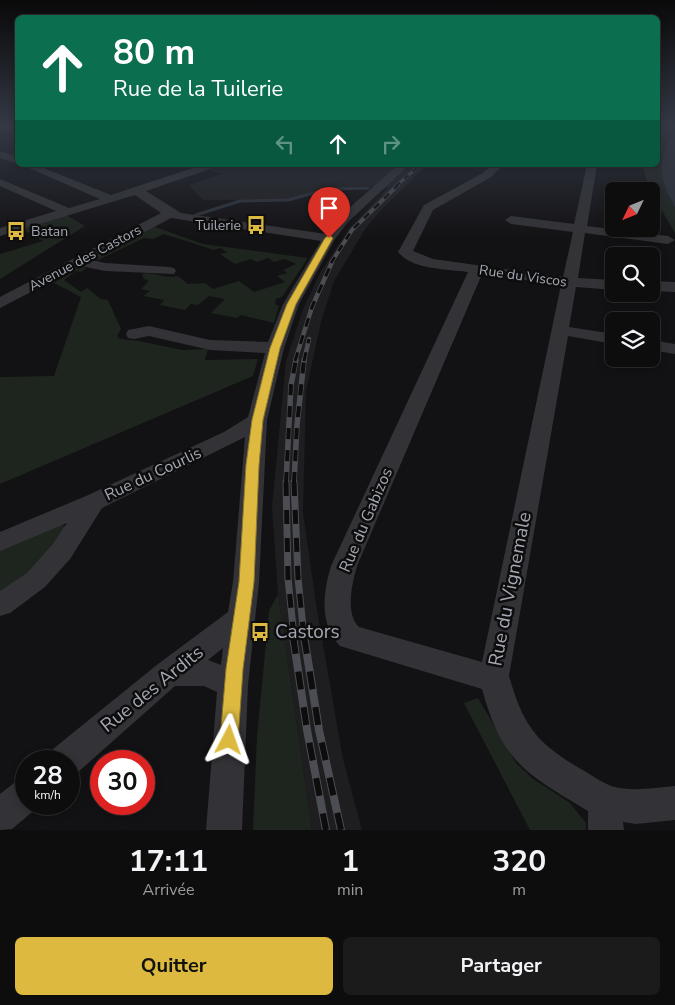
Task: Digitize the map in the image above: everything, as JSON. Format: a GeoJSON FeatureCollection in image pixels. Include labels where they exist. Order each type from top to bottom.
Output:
{"type":"FeatureCollection","features":[{"type":"Feature","properties":{"kind":"street"},"geometry":{"type":"LineString","coordinates":[[32,167],[110,199]]}},
{"type":"Feature","properties":{"kind":"street"},"geometry":{"type":"LineString","coordinates":[[0,232],[136,191],[206,167]]}},
{"type":"Feature","properties":{"kind":"street"},"geometry":{"type":"LineString","coordinates":[[224,830],[233,685],[246,582],[257,420],[275,348],[291,304],[329,238],[344,219],[402,167]]}},
{"type":"Feature","properties":{"kind":"street","name":"Rue du Viscos"},"geometry":{"type":"LineString","coordinates":[[496,167],[487,175],[428,208],[405,252],[410,256],[433,262],[569,283],[605,285]]}},
{"type":"Feature","properties":{"kind":"street","name":"Rue du Vignemale"},"geometry":{"type":"LineString","coordinates":[[592,167],[494,676],[503,707],[520,741],[539,762],[606,816],[636,807],[675,803]]}},
{"type":"Feature","properties":{"kind":"street"},"geometry":{"type":"LineString","coordinates":[[0,182],[68,212]]}},
{"type":"Feature","properties":{"kind":"street"},"geometry":{"type":"LineString","coordinates":[[136,191],[146,194],[156,201],[160,208],[170,213],[329,238]]}},
{"type":"Feature","properties":{"kind":"street","name":"Avenue des Castors"},"geometry":{"type":"LineString","coordinates":[[0,303],[170,213]]}},
{"type":"Feature","properties":{"kind":"street"},"geometry":{"type":"LineString","coordinates":[[511,220],[668,240]]}},
{"type":"Feature","properties":{"kind":"street"},"geometry":{"type":"LineString","coordinates":[[78,261],[105,267],[169,271]]}},
{"type":"Feature","properties":{"kind":"street","name":"Rue du Gabizos"},"geometry":{"type":"LineString","coordinates":[[477,269],[344,566],[339,584],[339,605],[342,628],[350,637],[478,675],[494,676]]}},
{"type":"Feature","properties":{"kind":"street"},"geometry":{"type":"LineString","coordinates":[[660,286],[675,287]]}},
{"type":"Feature","properties":{"kind":"street"},"geometry":{"type":"LineString","coordinates":[[559,330],[605,338]]}},
{"type":"Feature","properties":{"kind":"street"},"geometry":{"type":"LineString","coordinates":[[134,334],[149,331],[210,344],[275,348]]}},
{"type":"Feature","properties":{"kind":"street"},"geometry":{"type":"LineString","coordinates":[[660,346],[675,349]]}},
{"type":"Feature","properties":{"kind":"street","name":"Rue du Courlis"},"geometry":{"type":"LineString","coordinates":[[0,605],[36,580],[60,552],[94,502],[231,437],[257,420]]}},
{"type":"Feature","properties":{"kind":"street"},"geometry":{"type":"LineString","coordinates":[[0,542],[94,502]]}},
{"type":"Feature","properties":{"kind":"street","name":"Rue des Ardits"},"geometry":{"type":"LineString","coordinates":[[78,750],[169,673],[240,619]]}},
{"type":"Feature","properties":{"kind":"street"},"geometry":{"type":"LineString","coordinates":[[169,673],[206,673],[233,685]]}},
{"type":"Feature","properties":{"kind":"street"},"geometry":{"type":"LineString","coordinates":[[0,818],[15,805]]}},
{"type":"Feature","properties":{"kind":"shaded area"},"geometry":{"type":"Polygon","coordinates":[[[660,163],[667,163],[668,196],[675,207],[675,233],[660,207],[660,182],[647,182],[643,167],[660,167],[660,163]]]}},
{"type":"Feature","properties":{"kind":"shaded area"},"geometry":{"type":"Polygon","coordinates":[[[662,163],[675,163],[675,207],[666,188],[662,163]]]}},
{"type":"Feature","properties":{"kind":"shaded area"},"geometry":{"type":"Polygon","coordinates":[[[214,167],[425,167],[380,211],[366,228],[334,281],[321,322],[306,391],[303,513],[317,610],[343,759],[362,830],[312,830],[278,594],[272,507],[286,361],[303,309],[321,271],[349,229],[388,188],[362,186],[324,188],[288,199],[203,200],[189,185],[222,174],[207,169],[214,167]]]}},
{"type":"Feature","properties":{"kind":"shaded area"},"geometry":{"type":"Polygon","coordinates":[[[66,215],[85,226],[0,279],[0,254],[43,241],[22,229],[66,215]]]}},
{"type":"Feature","properties":{"kind":"shaded area"},"geometry":{"type":"Polygon","coordinates":[[[152,226],[203,244],[308,258],[282,297],[276,299],[275,304],[279,306],[274,323],[241,315],[237,318],[211,313],[225,299],[209,296],[198,305],[191,304],[185,310],[160,305],[164,300],[143,296],[150,291],[141,289],[149,281],[144,279],[142,275],[144,273],[169,277],[178,276],[188,284],[205,283],[213,289],[239,281],[254,292],[285,282],[277,276],[287,273],[283,270],[296,264],[285,259],[274,262],[268,258],[257,262],[251,259],[235,264],[220,254],[227,252],[220,248],[214,250],[164,234],[153,239],[144,238],[98,260],[91,259],[152,226]]]}},
{"type":"Feature","properties":{"kind":"shaded area"},"geometry":{"type":"Polygon","coordinates":[[[77,266],[87,268],[81,272],[76,271],[64,280],[81,292],[87,288],[101,299],[108,300],[121,329],[117,336],[120,339],[182,350],[208,349],[205,360],[258,359],[253,376],[0,484],[0,377],[54,376],[81,297],[52,282],[77,266]]]}},
{"type":"Feature","properties":{"kind":"shaded area"},"geometry":{"type":"Polygon","coordinates":[[[58,524],[68,527],[22,581],[0,595],[0,549],[58,524]]]}},
{"type":"Feature","properties":{"kind":"shaded area"},"geometry":{"type":"Polygon","coordinates":[[[278,594],[312,830],[253,830],[257,737],[269,611],[278,594]]]}},
{"type":"Feature","properties":{"kind":"shaded area"},"geometry":{"type":"Polygon","coordinates":[[[478,698],[516,763],[533,779],[569,802],[586,823],[586,830],[530,830],[464,703],[478,698]]]}},
{"type":"Feature","properties":{"kind":"waterway"},"geometry":{"type":"LineString","coordinates":[[196,215],[240,201],[288,200],[328,189],[368,188]]}},
{"type":"Feature","properties":{"kind":"railway"},"geometry":{"type":"LineString","coordinates":[[396,186],[418,167]]}},
{"type":"Feature","properties":{"kind":"railway"},"geometry":{"type":"LineString","coordinates":[[331,263],[352,230],[398,185]]}},
{"type":"Feature","properties":{"kind":"railway"},"geometry":{"type":"LineString","coordinates":[[295,361],[312,307],[332,262]]}},
{"type":"Feature","properties":{"kind":"railway"},"geometry":{"type":"LineString","coordinates":[[304,361],[309,339]]}},
{"type":"Feature","properties":{"kind":"railway"},"geometry":{"type":"LineString","coordinates":[[286,483],[291,385],[296,360]]}},
{"type":"Feature","properties":{"kind":"railway"},"geometry":{"type":"LineString","coordinates":[[294,483],[297,425],[304,360]]}},
{"type":"Feature","properties":{"kind":"railway"},"geometry":{"type":"LineString","coordinates":[[286,483],[288,578],[294,637]]}},
{"type":"Feature","properties":{"kind":"railway"},"geometry":{"type":"LineString","coordinates":[[294,483],[298,578],[304,637]]}},
{"type":"Feature","properties":{"kind":"railway"},"geometry":{"type":"LineString","coordinates":[[293,636],[307,730],[326,830]]}},
{"type":"Feature","properties":{"kind":"railway"},"geometry":{"type":"LineString","coordinates":[[304,636],[319,730],[341,830]]}},
{"type":"Feature","properties":{"kind":"place","name":"Tuilerie"},"geometry":{"type":"Point","coordinates":[256,225]}},
{"type":"Feature","properties":{"kind":"place","name":"Batan"},"geometry":{"type":"Point","coordinates":[16,231]}},
{"type":"Feature","properties":{"kind":"place","name":"Castors"},"geometry":{"type":"Point","coordinates":[260,632]}},
{"type":"Feature","properties":{"kind":"route"},"geometry":{"type":"LineString","coordinates":[[229,740],[240,619],[246,582],[257,420],[275,348],[291,304],[329,238]]}}]}
